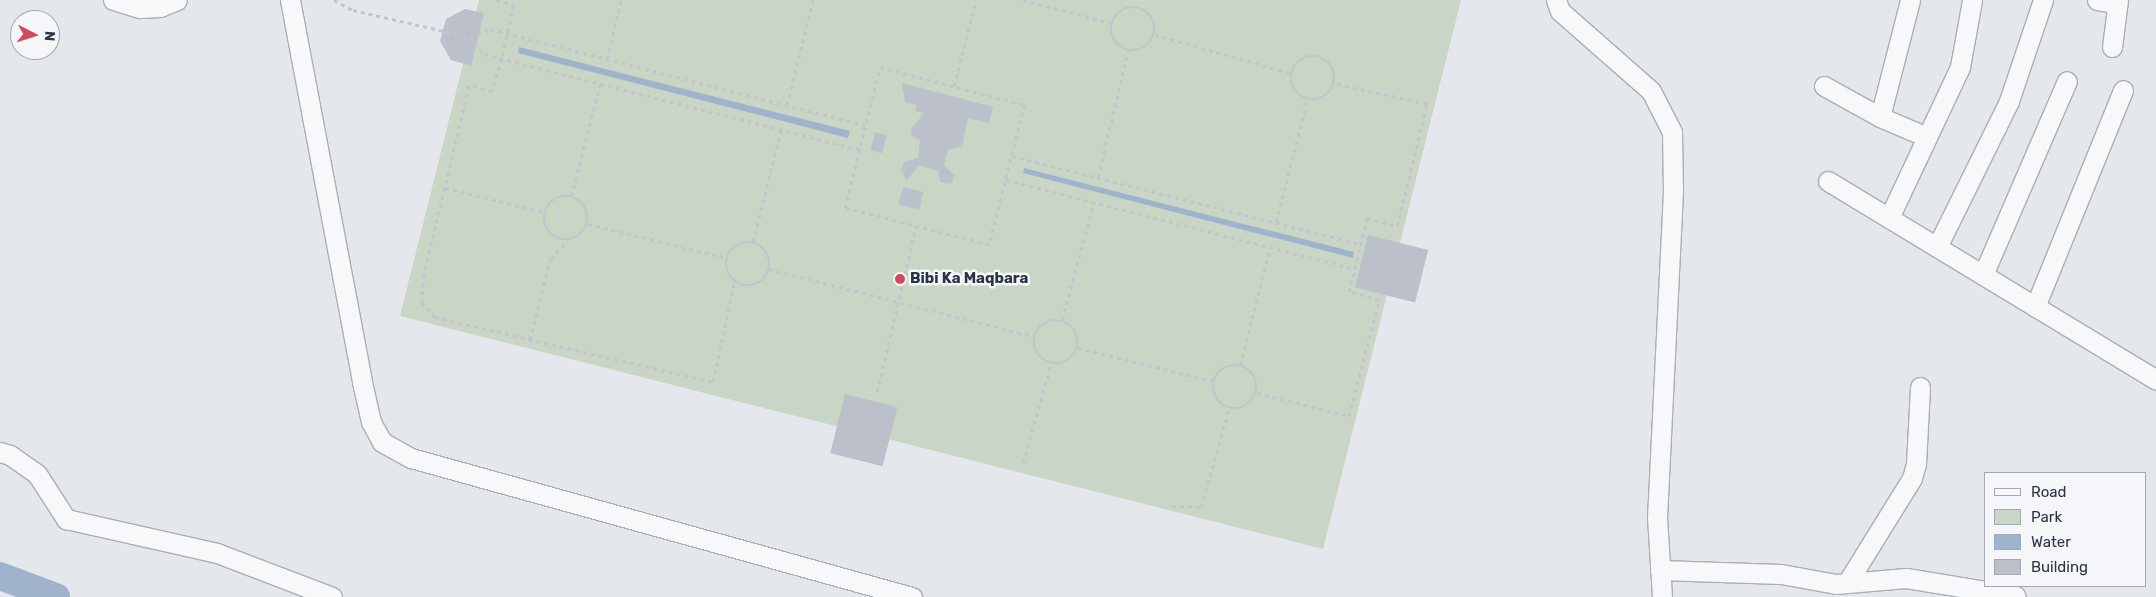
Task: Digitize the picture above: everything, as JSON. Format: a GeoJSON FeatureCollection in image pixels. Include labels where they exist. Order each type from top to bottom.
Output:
{"type":"FeatureCollection","features":[{"type":"Feature","properties":{"kind":"street"},"geometry":{"type":"LineString","coordinates":[[112,0],[140,8],[160,7],[177,0]]}},
{"type":"Feature","properties":{"kind":"street"},"geometry":{"type":"LineString","coordinates":[[290,0],[362,382],[371,422],[382,442],[411,458],[912,597]]}},
{"type":"Feature","properties":{"kind":"street"},"geometry":{"type":"LineString","coordinates":[[1556,0],[1560,10],[1650,91],[1672,132],[1673,191],[1657,517],[1662,597]]}},
{"type":"Feature","properties":{"kind":"street"},"geometry":{"type":"LineString","coordinates":[[1880,117],[1910,0]]}},
{"type":"Feature","properties":{"kind":"street"},"geometry":{"type":"LineString","coordinates":[[1889,218],[1962,58],[1972,0]]}},
{"type":"Feature","properties":{"kind":"street"},"geometry":{"type":"LineString","coordinates":[[1937,247],[2009,101],[2043,0]]}},
{"type":"Feature","properties":{"kind":"street"},"geometry":{"type":"LineString","coordinates":[[2097,0],[2118,2],[2112,48]]}},
{"type":"Feature","properties":{"kind":"street"},"geometry":{"type":"LineString","coordinates":[[1982,275],[2067,81]]}},
{"type":"Feature","properties":{"kind":"street"},"geometry":{"type":"LineString","coordinates":[[1824,86],[1880,117],[1927,137]]}},
{"type":"Feature","properties":{"kind":"street"},"geometry":{"type":"LineString","coordinates":[[2036,307],[2123,90]]}},
{"type":"Feature","properties":{"kind":"street"},"geometry":{"type":"LineString","coordinates":[[1828,181],[2156,380]]}},
{"type":"Feature","properties":{"kind":"street"},"geometry":{"type":"LineString","coordinates":[[1847,583],[1912,478],[1916,464],[1920,387]]}},
{"type":"Feature","properties":{"kind":"street"},"geometry":{"type":"LineString","coordinates":[[0,452],[10,454],[37,474],[66,519],[217,553],[332,597]]}},
{"type":"Feature","properties":{"kind":"street"},"geometry":{"type":"LineString","coordinates":[[1660,570],[1781,574],[1825,583],[1906,578],[2016,596]]}},
{"type":"Feature","properties":{"kind":"path"},"geometry":{"type":"LineString","coordinates":[[334,0],[353,10],[470,37],[490,29],[866,126]]}},
{"type":"Feature","properties":{"kind":"path"},"geometry":{"type":"LineString","coordinates":[[496,0],[514,5],[502,59],[492,92],[469,86],[424,275],[422,302],[435,318],[713,382],[734,282],[725,267],[726,258],[736,244],[753,242],[767,252],[769,269],[766,277],[751,286],[734,282]]}},
{"type":"Feature","properties":{"kind":"path"},"geometry":{"type":"LineString","coordinates":[[607,59],[621,0]]}},
{"type":"Feature","properties":{"kind":"path"},"geometry":{"type":"LineString","coordinates":[[787,105],[813,0]]}},
{"type":"Feature","properties":{"kind":"path"},"geometry":{"type":"LineString","coordinates":[[954,86],[976,0]]}},
{"type":"Feature","properties":{"kind":"path"},"geometry":{"type":"LineString","coordinates":[[1023,0],[1111,24]]}},
{"type":"Feature","properties":{"kind":"path"},"geometry":{"type":"LineString","coordinates":[[1139,7],[1152,18],[1155,35],[1145,49],[1128,51],[1114,41],[1111,24],[1122,10],[1139,7]]}},
{"type":"Feature","properties":{"kind":"path"},"geometry":{"type":"LineString","coordinates":[[1155,35],[1291,73]]}},
{"type":"Feature","properties":{"kind":"path"},"geometry":{"type":"LineString","coordinates":[[470,37],[484,54],[860,150]]}},
{"type":"Feature","properties":{"kind":"path"},"geometry":{"type":"LineString","coordinates":[[1098,177],[1128,51]]}},
{"type":"Feature","properties":{"kind":"path"},"geometry":{"type":"LineString","coordinates":[[1318,56],[1332,66],[1335,84],[1324,98],[1307,100],[1294,90],[1291,73],[1302,59],[1318,56]]}},
{"type":"Feature","properties":{"kind":"path"},"geometry":{"type":"LineString","coordinates":[[880,67],[954,86],[1025,105],[989,245],[845,208],[880,67]]}},
{"type":"Feature","properties":{"kind":"path"},"geometry":{"type":"LineString","coordinates":[[571,196],[600,84]]}},
{"type":"Feature","properties":{"kind":"path"},"geometry":{"type":"LineString","coordinates":[[1257,392],[1349,416],[1379,300],[1349,292],[1360,244],[1367,218],[1397,226],[1427,104],[1335,84]]}},
{"type":"Feature","properties":{"kind":"path"},"geometry":{"type":"LineString","coordinates":[[1276,223],[1307,100]]}},
{"type":"Feature","properties":{"kind":"path"},"geometry":{"type":"LineString","coordinates":[[753,242],[781,130]]}},
{"type":"Feature","properties":{"kind":"path"},"geometry":{"type":"LineString","coordinates":[[1012,156],[1360,244]]}},
{"type":"Feature","properties":{"kind":"path"},"geometry":{"type":"LineString","coordinates":[[1006,180],[1354,269]]}},
{"type":"Feature","properties":{"kind":"path"},"geometry":{"type":"LineString","coordinates":[[445,188],[544,212]]}},
{"type":"Feature","properties":{"kind":"path"},"geometry":{"type":"LineString","coordinates":[[530,340],[550,259],[569,240],[584,232],[588,224],[585,206],[571,196],[554,198],[544,212],[543,221],[552,236],[569,240]]}},
{"type":"Feature","properties":{"kind":"path"},"geometry":{"type":"LineString","coordinates":[[1062,320],[1094,202]]}},
{"type":"Feature","properties":{"kind":"path"},"geometry":{"type":"LineString","coordinates":[[588,224],[726,258]]}},
{"type":"Feature","properties":{"kind":"path"},"geometry":{"type":"LineString","coordinates":[[877,392],[916,226]]}},
{"type":"Feature","properties":{"kind":"path"},"geometry":{"type":"LineString","coordinates":[[1240,365],[1270,247]]}},
{"type":"Feature","properties":{"kind":"path"},"geometry":{"type":"LineString","coordinates":[[769,269],[1035,337]]}},
{"type":"Feature","properties":{"kind":"path"},"geometry":{"type":"LineString","coordinates":[[1062,320],[1076,331],[1078,348],[1068,362],[1051,364],[1037,354],[1035,337],[1045,323],[1062,320]]}},
{"type":"Feature","properties":{"kind":"path"},"geometry":{"type":"LineString","coordinates":[[1078,348],[1213,381]]}},
{"type":"Feature","properties":{"kind":"path"},"geometry":{"type":"LineString","coordinates":[[1023,463],[1051,364]]}},
{"type":"Feature","properties":{"kind":"path"},"geometry":{"type":"LineString","coordinates":[[1240,365],[1254,376],[1257,392],[1246,406],[1229,409],[1215,399],[1213,381],[1223,368],[1240,365]]}},
{"type":"Feature","properties":{"kind":"path"},"geometry":{"type":"LineString","coordinates":[[1172,506],[1200,507],[1229,409]]}},
{"type":"Feature","properties":{"kind":"green space","name":"Bibi Ka Maqbara"},"geometry":{"type":"Polygon","coordinates":[[[479,0],[1461,0],[1323,549],[400,316],[479,0]]]}},
{"type":"Feature","properties":{"kind":"water"},"geometry":{"type":"Polygon","coordinates":[[[519,47],[850,131],[848,138],[518,53],[519,47]]]}},
{"type":"Feature","properties":{"kind":"water"},"geometry":{"type":"Polygon","coordinates":[[[1024,168],[1354,252],[1353,258],[1023,173],[1024,168]]]}},
{"type":"Feature","properties":{"kind":"building"},"geometry":{"type":"Polygon","coordinates":[[[465,9],[484,13],[471,66],[451,60],[440,41],[446,19],[465,9]]]}},
{"type":"Feature","properties":{"kind":"building"},"geometry":{"type":"Polygon","coordinates":[[[902,83],[993,107],[989,123],[968,118],[962,146],[948,150],[944,165],[954,175],[951,184],[940,182],[938,171],[919,165],[907,180],[901,170],[904,162],[918,158],[920,140],[912,136],[911,129],[924,113],[915,111],[917,105],[905,102],[902,83]]]}},
{"type":"Feature","properties":{"kind":"building"},"geometry":{"type":"Polygon","coordinates":[[[875,132],[887,135],[882,153],[870,150],[875,132]]]}},
{"type":"Feature","properties":{"kind":"building"},"geometry":{"type":"Polygon","coordinates":[[[903,187],[923,192],[919,210],[899,204],[903,187]]]}},
{"type":"Feature","properties":{"kind":"building"},"geometry":{"type":"Polygon","coordinates":[[[1368,235],[1428,250],[1415,302],[1355,287],[1368,235]]]}},
{"type":"Feature","properties":{"kind":"building"},"geometry":{"type":"Polygon","coordinates":[[[845,394],[897,407],[883,466],[830,453],[845,394]]]}},
{"type":"Feature","properties":{"kind":"waterway"},"geometry":{"type":"LineString","coordinates":[[0,576],[56,597]]}},
{"type":"Feature","properties":{"kind":"place","name":"Bibi Ka Maqbara"},"geometry":{"type":"Point","coordinates":[900,279]}}]}
